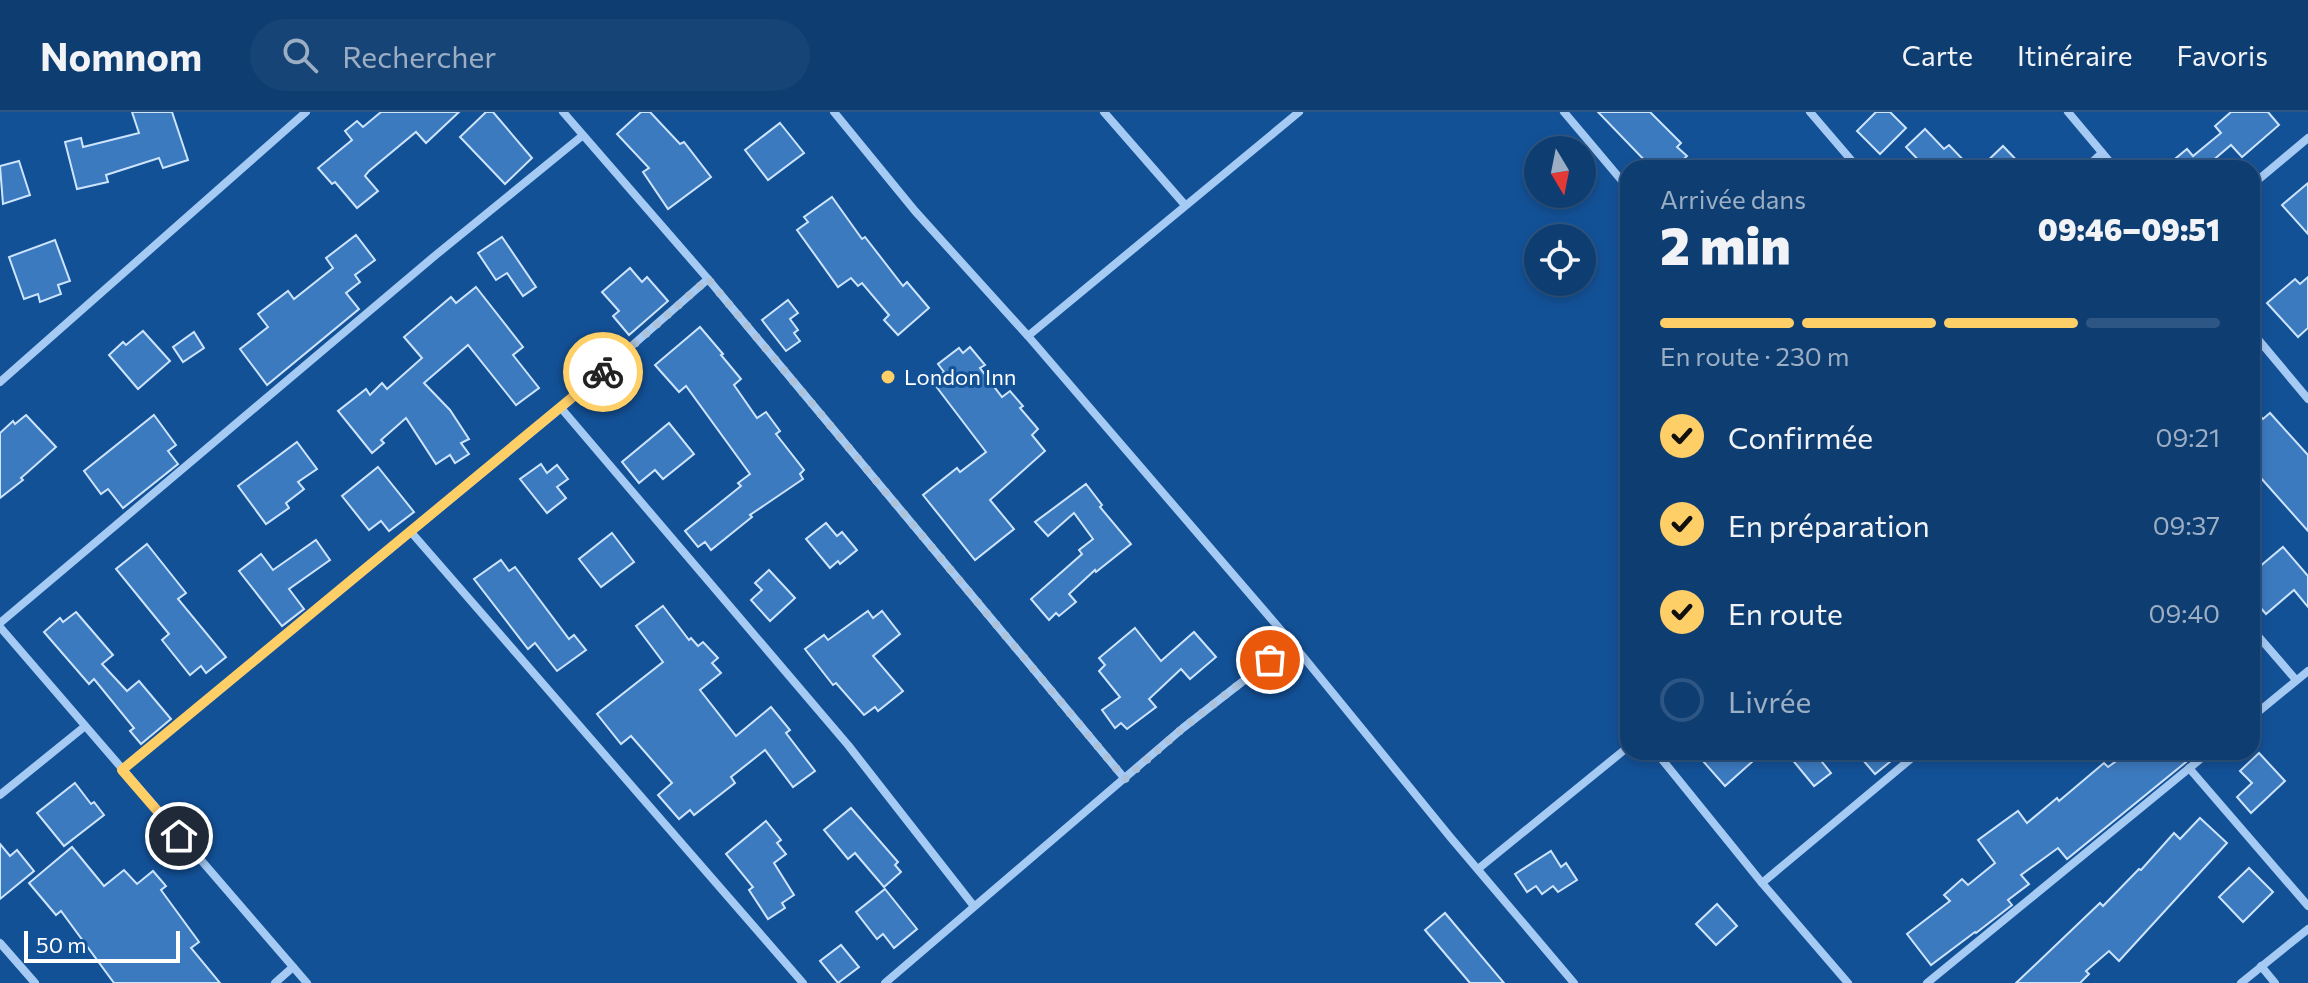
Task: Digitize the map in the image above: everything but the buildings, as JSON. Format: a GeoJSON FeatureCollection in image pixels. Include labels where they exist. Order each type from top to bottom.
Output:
{"type":"FeatureCollection","features":[{"type":"Feature","properties":{"kind":"street"},"geometry":{"type":"LineString","coordinates":[[0,382],[306,112]]}},
{"type":"Feature","properties":{"kind":"street"},"geometry":{"type":"LineString","coordinates":[[563,112],[708,279],[1125,779]]}},
{"type":"Feature","properties":{"kind":"street"},"geometry":{"type":"LineString","coordinates":[[834,112],[915,211],[1028,336],[1292,643],[1574,983]]}},
{"type":"Feature","properties":{"kind":"street"},"geometry":{"type":"LineString","coordinates":[[1104,112],[1185,205]]}},
{"type":"Feature","properties":{"kind":"street"},"geometry":{"type":"LineString","coordinates":[[1028,336],[1299,112]]}},
{"type":"Feature","properties":{"kind":"street"},"geometry":{"type":"LineString","coordinates":[[1564,112],[1620,178]]}},
{"type":"Feature","properties":{"kind":"street"},"geometry":{"type":"LineString","coordinates":[[1810,112],[1851,160]]}},
{"type":"Feature","properties":{"kind":"street"},"geometry":{"type":"LineString","coordinates":[[2068,112],[2108,160]]}},
{"type":"Feature","properties":{"kind":"street"},"geometry":{"type":"LineString","coordinates":[[307,983],[84,727],[0,625],[437,254],[582,136]]}},
{"type":"Feature","properties":{"kind":"street"},"geometry":{"type":"LineString","coordinates":[[2260,178],[2308,138]]}},
{"type":"Feature","properties":{"kind":"street"},"geometry":{"type":"LineString","coordinates":[[2095,160],[2102,153]]}},
{"type":"Feature","properties":{"kind":"street"},"geometry":{"type":"LineString","coordinates":[[122,770],[561,408],[708,279]]}},
{"type":"Feature","properties":{"kind":"street"},"geometry":{"type":"LineString","coordinates":[[2260,342],[2308,399]]}},
{"type":"Feature","properties":{"kind":"street"},"geometry":{"type":"LineString","coordinates":[[561,408],[848,745],[973,905]]}},
{"type":"Feature","properties":{"kind":"street"},"geometry":{"type":"LineString","coordinates":[[411,532],[803,983]]}},
{"type":"Feature","properties":{"kind":"street"},"geometry":{"type":"LineString","coordinates":[[2260,638],[2296,680]]}},
{"type":"Feature","properties":{"kind":"street"},"geometry":{"type":"LineString","coordinates":[[885,983],[1183,728],[1292,643]]}},
{"type":"Feature","properties":{"kind":"street"},"geometry":{"type":"LineString","coordinates":[[2260,710],[2308,671]]}},
{"type":"Feature","properties":{"kind":"street"},"geometry":{"type":"LineString","coordinates":[[0,795],[84,727]]}},
{"type":"Feature","properties":{"kind":"street"},"geometry":{"type":"LineString","coordinates":[[1478,869],[1620,754]]}},
{"type":"Feature","properties":{"kind":"street"},"geometry":{"type":"LineString","coordinates":[[1662,760],[1848,983]]}},
{"type":"Feature","properties":{"kind":"street"},"geometry":{"type":"LineString","coordinates":[[1762,883],[1909,760]]}},
{"type":"Feature","properties":{"kind":"street"},"geometry":{"type":"LineString","coordinates":[[1927,983],[2199,760]]}},
{"type":"Feature","properties":{"kind":"street"},"geometry":{"type":"LineString","coordinates":[[2189,768],[2308,906]]}},
{"type":"Feature","properties":{"kind":"street"},"geometry":{"type":"LineString","coordinates":[[2241,983],[2308,929]]}},
{"type":"Feature","properties":{"kind":"street"},"geometry":{"type":"LineString","coordinates":[[0,943],[35,983]]}},
{"type":"Feature","properties":{"kind":"street"},"geometry":{"type":"LineString","coordinates":[[2261,966],[2275,983]]}},
{"type":"Feature","properties":{"kind":"street"},"geometry":{"type":"LineString","coordinates":[[275,983],[293,967]]}},
{"type":"Feature","properties":{"kind":"way so far"},"geometry":{"type":"LineString","coordinates":[[603,372],[708,279],[1125,779],[1183,728],[1270,660]]}},
{"type":"Feature","properties":{"kind":"place","name":"London Inn"},"geometry":{"type":"Point","coordinates":[888,377]}},
{"type":"Feature","properties":{"kind":"route"},"geometry":{"type":"LineString","coordinates":[[179,836],[122,770],[603,372]]}}]}
